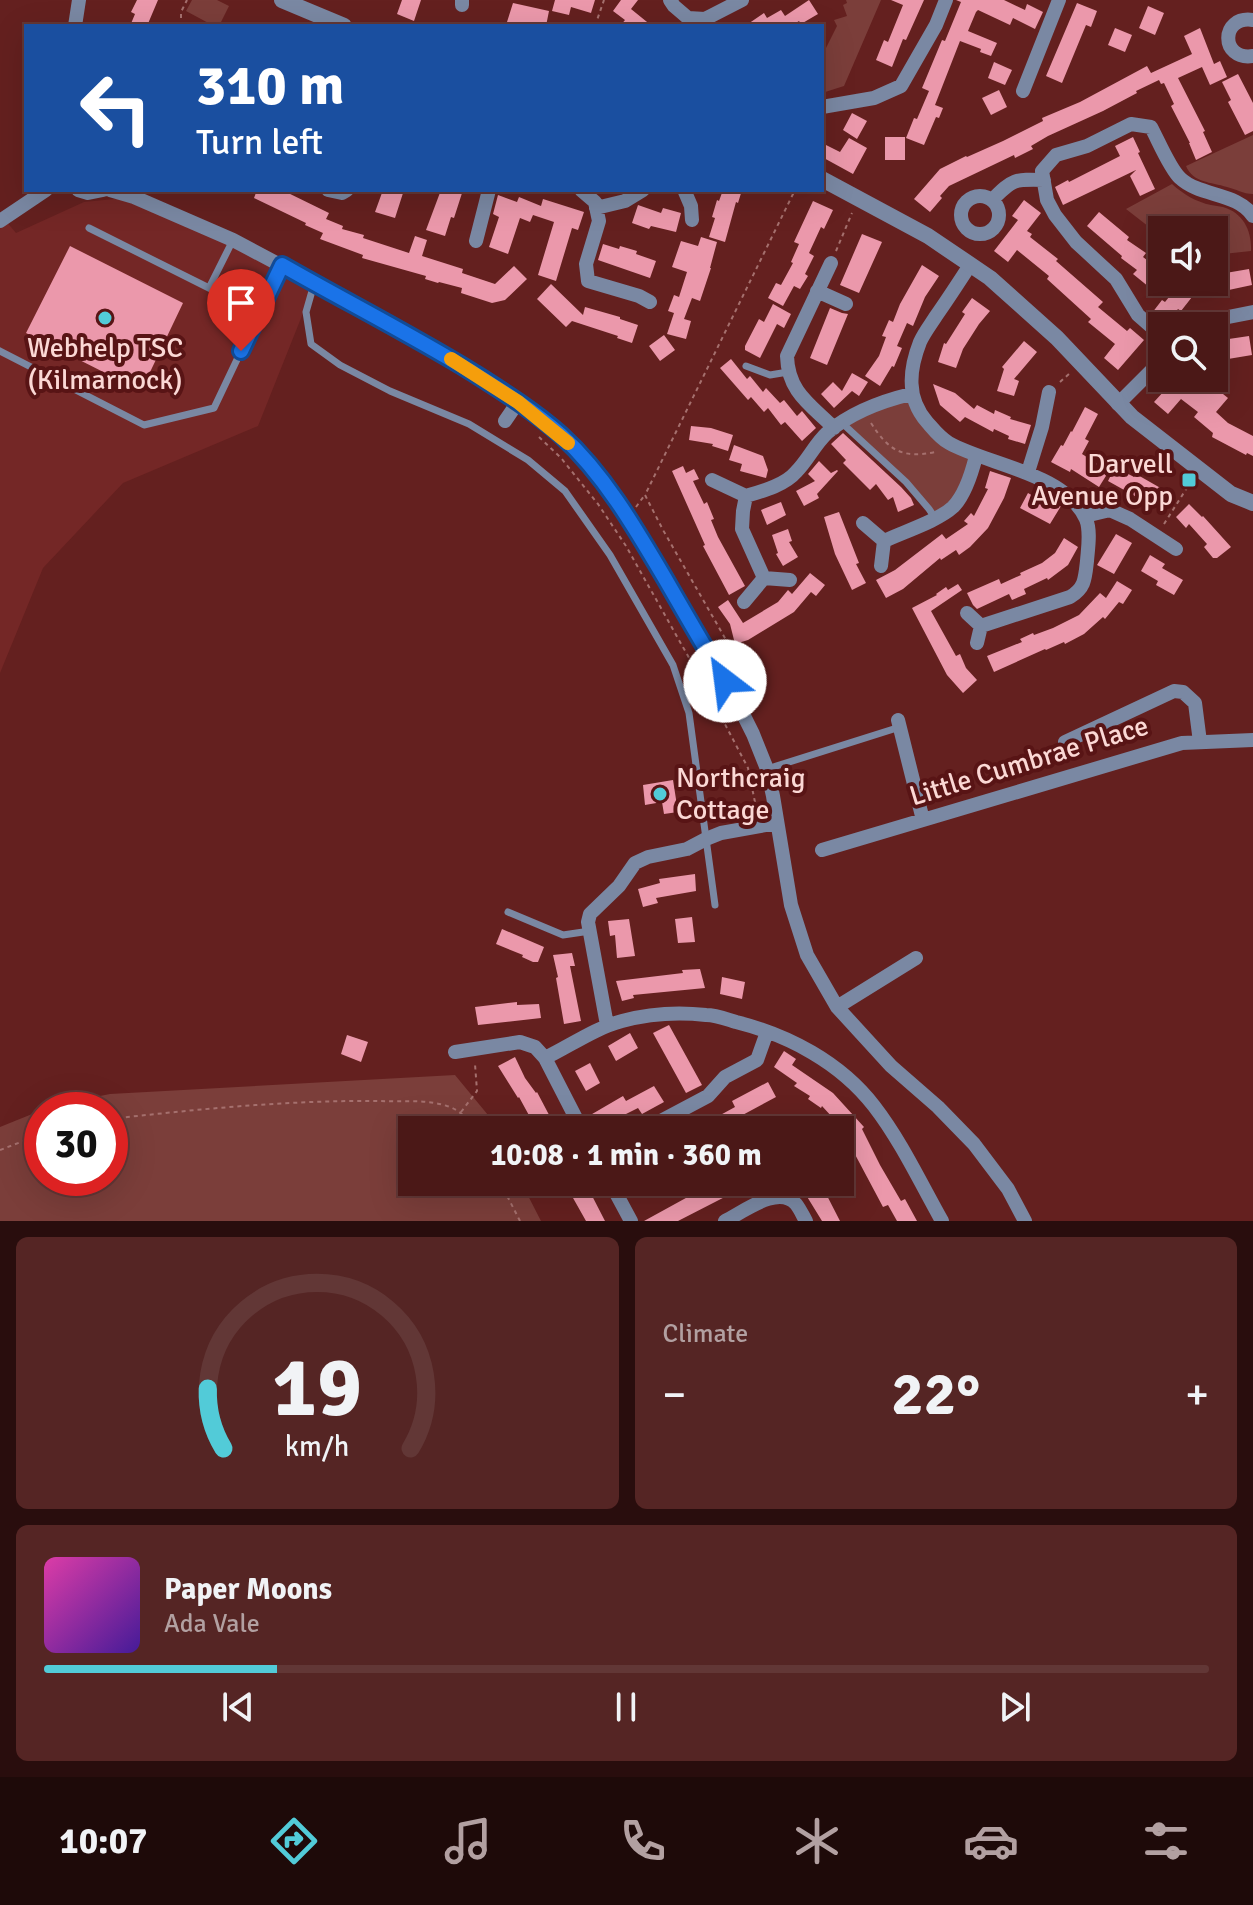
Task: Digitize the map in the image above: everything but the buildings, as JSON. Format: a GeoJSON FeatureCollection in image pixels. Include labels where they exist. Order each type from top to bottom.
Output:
{"type":"FeatureCollection","features":[{"type":"Feature","properties":{"kind":"street"},"geometry":{"type":"LineString","coordinates":[[75,24],[79,0]]}},
{"type":"Feature","properties":{"kind":"street"},"geometry":{"type":"LineString","coordinates":[[282,0],[315,7],[341,24]]}},
{"type":"Feature","properties":{"kind":"street"},"geometry":{"type":"LineString","coordinates":[[670,0],[688,18],[705,19],[742,0]]}},
{"type":"Feature","properties":{"kind":"street"},"geometry":{"type":"LineString","coordinates":[[824,107],[874,98],[901,86],[936,25],[946,0]]}},
{"type":"Feature","properties":{"kind":"street"},"geometry":{"type":"LineString","coordinates":[[1023,91],[1059,0]]}},
{"type":"Feature","properties":{"kind":"street"},"geometry":{"type":"LineString","coordinates":[[1253,20],[1237,21],[1228,38],[1237,54],[1253,56]]}},
{"type":"Feature","properties":{"kind":"street"},"geometry":{"type":"LineString","coordinates":[[1148,324],[1138,315],[1116,279],[1076,242],[1055,215],[1047,200],[1042,171],[1056,155],[1087,146],[1131,124],[1151,127],[1177,176],[1191,186],[1252,211]]}},
{"type":"Feature","properties":{"kind":"street"},"geometry":{"type":"LineString","coordinates":[[992,200],[1008,184],[1020,179],[1044,180]]}},
{"type":"Feature","properties":{"kind":"street"},"geometry":{"type":"LineString","coordinates":[[824,180],[928,236],[1009,293],[1132,417],[1231,494],[1253,503]]}},
{"type":"Feature","properties":{"kind":"street"},"geometry":{"type":"LineString","coordinates":[[0,221],[43,192]]}},
{"type":"Feature","properties":{"kind":"street"},"geometry":{"type":"LineString","coordinates":[[117,192],[233,240],[445,355],[518,402],[561,435],[588,464],[644,543],[753,734],[767,769],[791,905],[807,955],[837,1007],[891,1066],[974,1144],[1008,1189],[1025,1221]]}},
{"type":"Feature","properties":{"kind":"street"},"geometry":{"type":"LineString","coordinates":[[476,241],[488,192]]}},
{"type":"Feature","properties":{"kind":"street"},"geometry":{"type":"LineString","coordinates":[[583,192],[595,202],[599,221],[586,264],[588,281],[650,302]]}},
{"type":"Feature","properties":{"kind":"street"},"geometry":{"type":"LineString","coordinates":[[596,208],[625,201],[640,192]]}},
{"type":"Feature","properties":{"kind":"street"},"geometry":{"type":"LineString","coordinates":[[684,192],[691,206],[692,220]]}},
{"type":"Feature","properties":{"kind":"street"},"geometry":{"type":"LineString","coordinates":[[831,263],[787,356],[793,386],[838,425]]}},
{"type":"Feature","properties":{"kind":"street"},"geometry":{"type":"LineString","coordinates":[[970,265],[921,339],[911,371],[911,394],[921,415],[947,443],[976,456],[1028,472],[1065,495],[1085,516],[1089,527],[1084,581],[1080,591],[981,626]]}},
{"type":"Feature","properties":{"kind":"street"},"geometry":{"type":"LineString","coordinates":[[817,291],[846,304]]}},
{"type":"Feature","properties":{"kind":"street"},"geometry":{"type":"LineString","coordinates":[[1228,317],[1253,312]]}},
{"type":"Feature","properties":{"kind":"street"},"geometry":{"type":"LineString","coordinates":[[1118,404],[1148,374]]}},
{"type":"Feature","properties":{"kind":"street"},"geometry":{"type":"LineString","coordinates":[[1028,472],[1049,392]]}},
{"type":"Feature","properties":{"kind":"street"},"geometry":{"type":"LineString","coordinates":[[712,480],[746,496],[766,490],[794,475],[825,435],[838,425],[863,410],[911,394]]}},
{"type":"Feature","properties":{"kind":"street"},"geometry":{"type":"LineString","coordinates":[[505,421],[518,402]]}},
{"type":"Feature","properties":{"kind":"street"},"geometry":{"type":"LineString","coordinates":[[884,541],[954,506],[976,456]]}},
{"type":"Feature","properties":{"kind":"street"},"geometry":{"type":"LineString","coordinates":[[746,496],[742,529],[764,578]]}},
{"type":"Feature","properties":{"kind":"street"},"geometry":{"type":"LineString","coordinates":[[1085,516],[1110,510],[1130,519],[1176,549]]}},
{"type":"Feature","properties":{"kind":"street"},"geometry":{"type":"LineString","coordinates":[[863,523],[884,541]]}},
{"type":"Feature","properties":{"kind":"street"},"geometry":{"type":"LineString","coordinates":[[881,566],[884,541]]}},
{"type":"Feature","properties":{"kind":"street"},"geometry":{"type":"LineString","coordinates":[[764,578],[790,580]]}},
{"type":"Feature","properties":{"kind":"street"},"geometry":{"type":"LineString","coordinates":[[744,602],[764,578]]}},
{"type":"Feature","properties":{"kind":"street"},"geometry":{"type":"LineString","coordinates":[[967,613],[981,626]]}},
{"type":"Feature","properties":{"kind":"street"},"geometry":{"type":"LineString","coordinates":[[977,643],[981,626]]}},
{"type":"Feature","properties":{"kind":"street"},"geometry":{"type":"LineString","coordinates":[[1065,742],[1174,691],[1183,692],[1195,703],[1200,742]]}},
{"type":"Feature","properties":{"kind":"street"},"geometry":{"type":"LineString","coordinates":[[899,724],[923,820]]}},
{"type":"Feature","properties":{"kind":"street","name":"Little Cumbrae Place"},"geometry":{"type":"LineString","coordinates":[[822,850],[1182,743],[1253,740]]}},
{"type":"Feature","properties":{"kind":"street"},"geometry":{"type":"LineString","coordinates":[[607,1025],[588,922],[590,914],[619,886],[635,863],[648,857],[687,849],[737,829],[777,823]]}},
{"type":"Feature","properties":{"kind":"street"},"geometry":{"type":"LineString","coordinates":[[837,1007],[916,958]]}},
{"type":"Feature","properties":{"kind":"street"},"geometry":{"type":"LineString","coordinates":[[545,1058],[607,1025],[668,1014],[709,1015],[753,1026],[797,1043],[834,1068],[872,1104],[893,1132],[942,1221]]}},
{"type":"Feature","properties":{"kind":"street"},"geometry":{"type":"LineString","coordinates":[[670,1116],[708,1096],[725,1077],[757,1060],[767,1032]]}},
{"type":"Feature","properties":{"kind":"street"},"geometry":{"type":"LineString","coordinates":[[463,1051],[520,1042],[535,1047],[545,1058],[575,1116]]}},
{"type":"Feature","properties":{"kind":"street"},"geometry":{"type":"LineString","coordinates":[[618,1196],[631,1221]]}},
{"type":"Feature","properties":{"kind":"street"},"geometry":{"type":"LineString","coordinates":[[725,1221],[773,1196],[784,1196],[794,1201],[806,1221]]}},
{"type":"Feature","properties":{"kind":"lane"},"geometry":{"type":"LineString","coordinates":[[89,228],[243,307]]}},
{"type":"Feature","properties":{"kind":"lane"},"geometry":{"type":"LineString","coordinates":[[209,288],[233,240]]}},
{"type":"Feature","properties":{"kind":"lane"},"geometry":{"type":"LineString","coordinates":[[0,351],[144,425],[214,408],[282,265]]}},
{"type":"Feature","properties":{"kind":"lane"},"geometry":{"type":"LineString","coordinates":[[315,283],[306,312],[311,344],[340,365],[390,391],[469,424],[528,460],[565,491],[610,555],[673,665],[689,713],[715,905]]}},
{"type":"Feature","properties":{"kind":"lane"},"geometry":{"type":"LineString","coordinates":[[746,366],[770,375],[788,372]]}},
{"type":"Feature","properties":{"kind":"lane"},"geometry":{"type":"LineString","coordinates":[[838,425],[906,482],[935,518]]}},
{"type":"Feature","properties":{"kind":"lane"},"geometry":{"type":"LineString","coordinates":[[767,769],[899,724]]}},
{"type":"Feature","properties":{"kind":"lane"},"geometry":{"type":"LineString","coordinates":[[508,912],[563,935],[590,931]]}},
{"type":"Feature","properties":{"kind":"path"},"geometry":{"type":"LineString","coordinates":[[181,24],[181,12],[187,0]]}},
{"type":"Feature","properties":{"kind":"path"},"geometry":{"type":"LineString","coordinates":[[596,24],[604,0]]}},
{"type":"Feature","properties":{"kind":"path"},"geometry":{"type":"LineString","coordinates":[[737,659],[645,495],[794,192]]}},
{"type":"Feature","properties":{"kind":"path"},"geometry":{"type":"LineString","coordinates":[[831,263],[858,198]]}},
{"type":"Feature","properties":{"kind":"path"},"geometry":{"type":"LineString","coordinates":[[1049,392],[1080,365]]}},
{"type":"Feature","properties":{"kind":"path"},"geometry":{"type":"LineString","coordinates":[[863,410],[886,443],[902,453],[932,453],[942,450],[947,443]]}},
{"type":"Feature","properties":{"kind":"path"},"geometry":{"type":"LineString","coordinates":[[1156,536],[1200,468]]}},
{"type":"Feature","properties":{"kind":"path"},"geometry":{"type":"LineString","coordinates":[[461,1113],[477,1091],[477,1070],[463,1051]]}},
{"type":"Feature","properties":{"kind":"path"},"geometry":{"type":"LineString","coordinates":[[128,1117],[336,1101],[430,1102],[449,1106],[465,1116]]}},
{"type":"Feature","properties":{"kind":"path"},"geometry":{"type":"LineString","coordinates":[[0,1150],[24,1141]]}},
{"type":"Feature","properties":{"kind":"path"},"geometry":{"type":"LineString","coordinates":[[507,1196],[520,1221]]}},
{"type":"Feature","properties":{"kind":"shaded area"},"geometry":{"type":"Polygon","coordinates":[[[192,0],[217,0],[229,6],[220,24],[210,24],[186,11],[192,0]]]}},
{"type":"Feature","properties":{"kind":"shaded area"},"geometry":{"type":"Polygon","coordinates":[[[846,0],[881,0],[844,86],[824,92],[824,52],[837,26],[834,20],[847,16],[843,5],[847,3],[846,0]]]}},
{"type":"Feature","properties":{"kind":"shaded area"},"geometry":{"type":"Polygon","coordinates":[[[1253,135],[1253,194],[1209,183],[1189,172],[1186,166],[1253,135]]]}},
{"type":"Feature","properties":{"kind":"shaded area"},"geometry":{"type":"Polygon","coordinates":[[[1172,184],[1195,200],[1223,207],[1236,214],[1248,230],[1251,251],[1228,253],[1228,216],[1148,216],[1148,226],[1126,209],[1172,184]]]}},
{"type":"Feature","properties":{"kind":"shaded area"},"geometry":{"type":"Polygon","coordinates":[[[134,197],[315,283],[258,426],[123,483],[43,568],[0,673],[0,214],[16,233],[84,202],[134,197]]]}},
{"type":"Feature","properties":{"kind":"shaded area"},"geometry":{"type":"Polygon","coordinates":[[[911,396],[920,417],[974,457],[960,495],[935,516],[845,423],[911,396]]]}},
{"type":"Feature","properties":{"kind":"shaded area"},"geometry":{"type":"Polygon","coordinates":[[[455,1075],[488,1116],[398,1116],[398,1196],[528,1196],[541,1221],[0,1221],[0,1127],[24,1117],[24,1196],[128,1196],[128,1093],[455,1075]]]}},
{"type":"Feature","properties":{"kind":"slow traffic"},"geometry":{"type":"LineString","coordinates":[[451,359],[518,402],[568,443]]}},
{"type":"Feature","properties":{"kind":"place","name":"Webhelp TSC (Kilmarnock)"},"geometry":{"type":"Point","coordinates":[105,318]}},
{"type":"Feature","properties":{"kind":"place","name":"Darvell Avenue Opp"},"geometry":{"type":"Point","coordinates":[1189,480]}},
{"type":"Feature","properties":{"kind":"place","name":"Northcraig Cottage"},"geometry":{"type":"Point","coordinates":[660,794]}},
{"type":"Feature","properties":{"kind":"route"},"geometry":{"type":"LineString","coordinates":[[241,351],[282,265],[445,355],[518,402],[561,435],[617,502],[725,681]]}}]}
